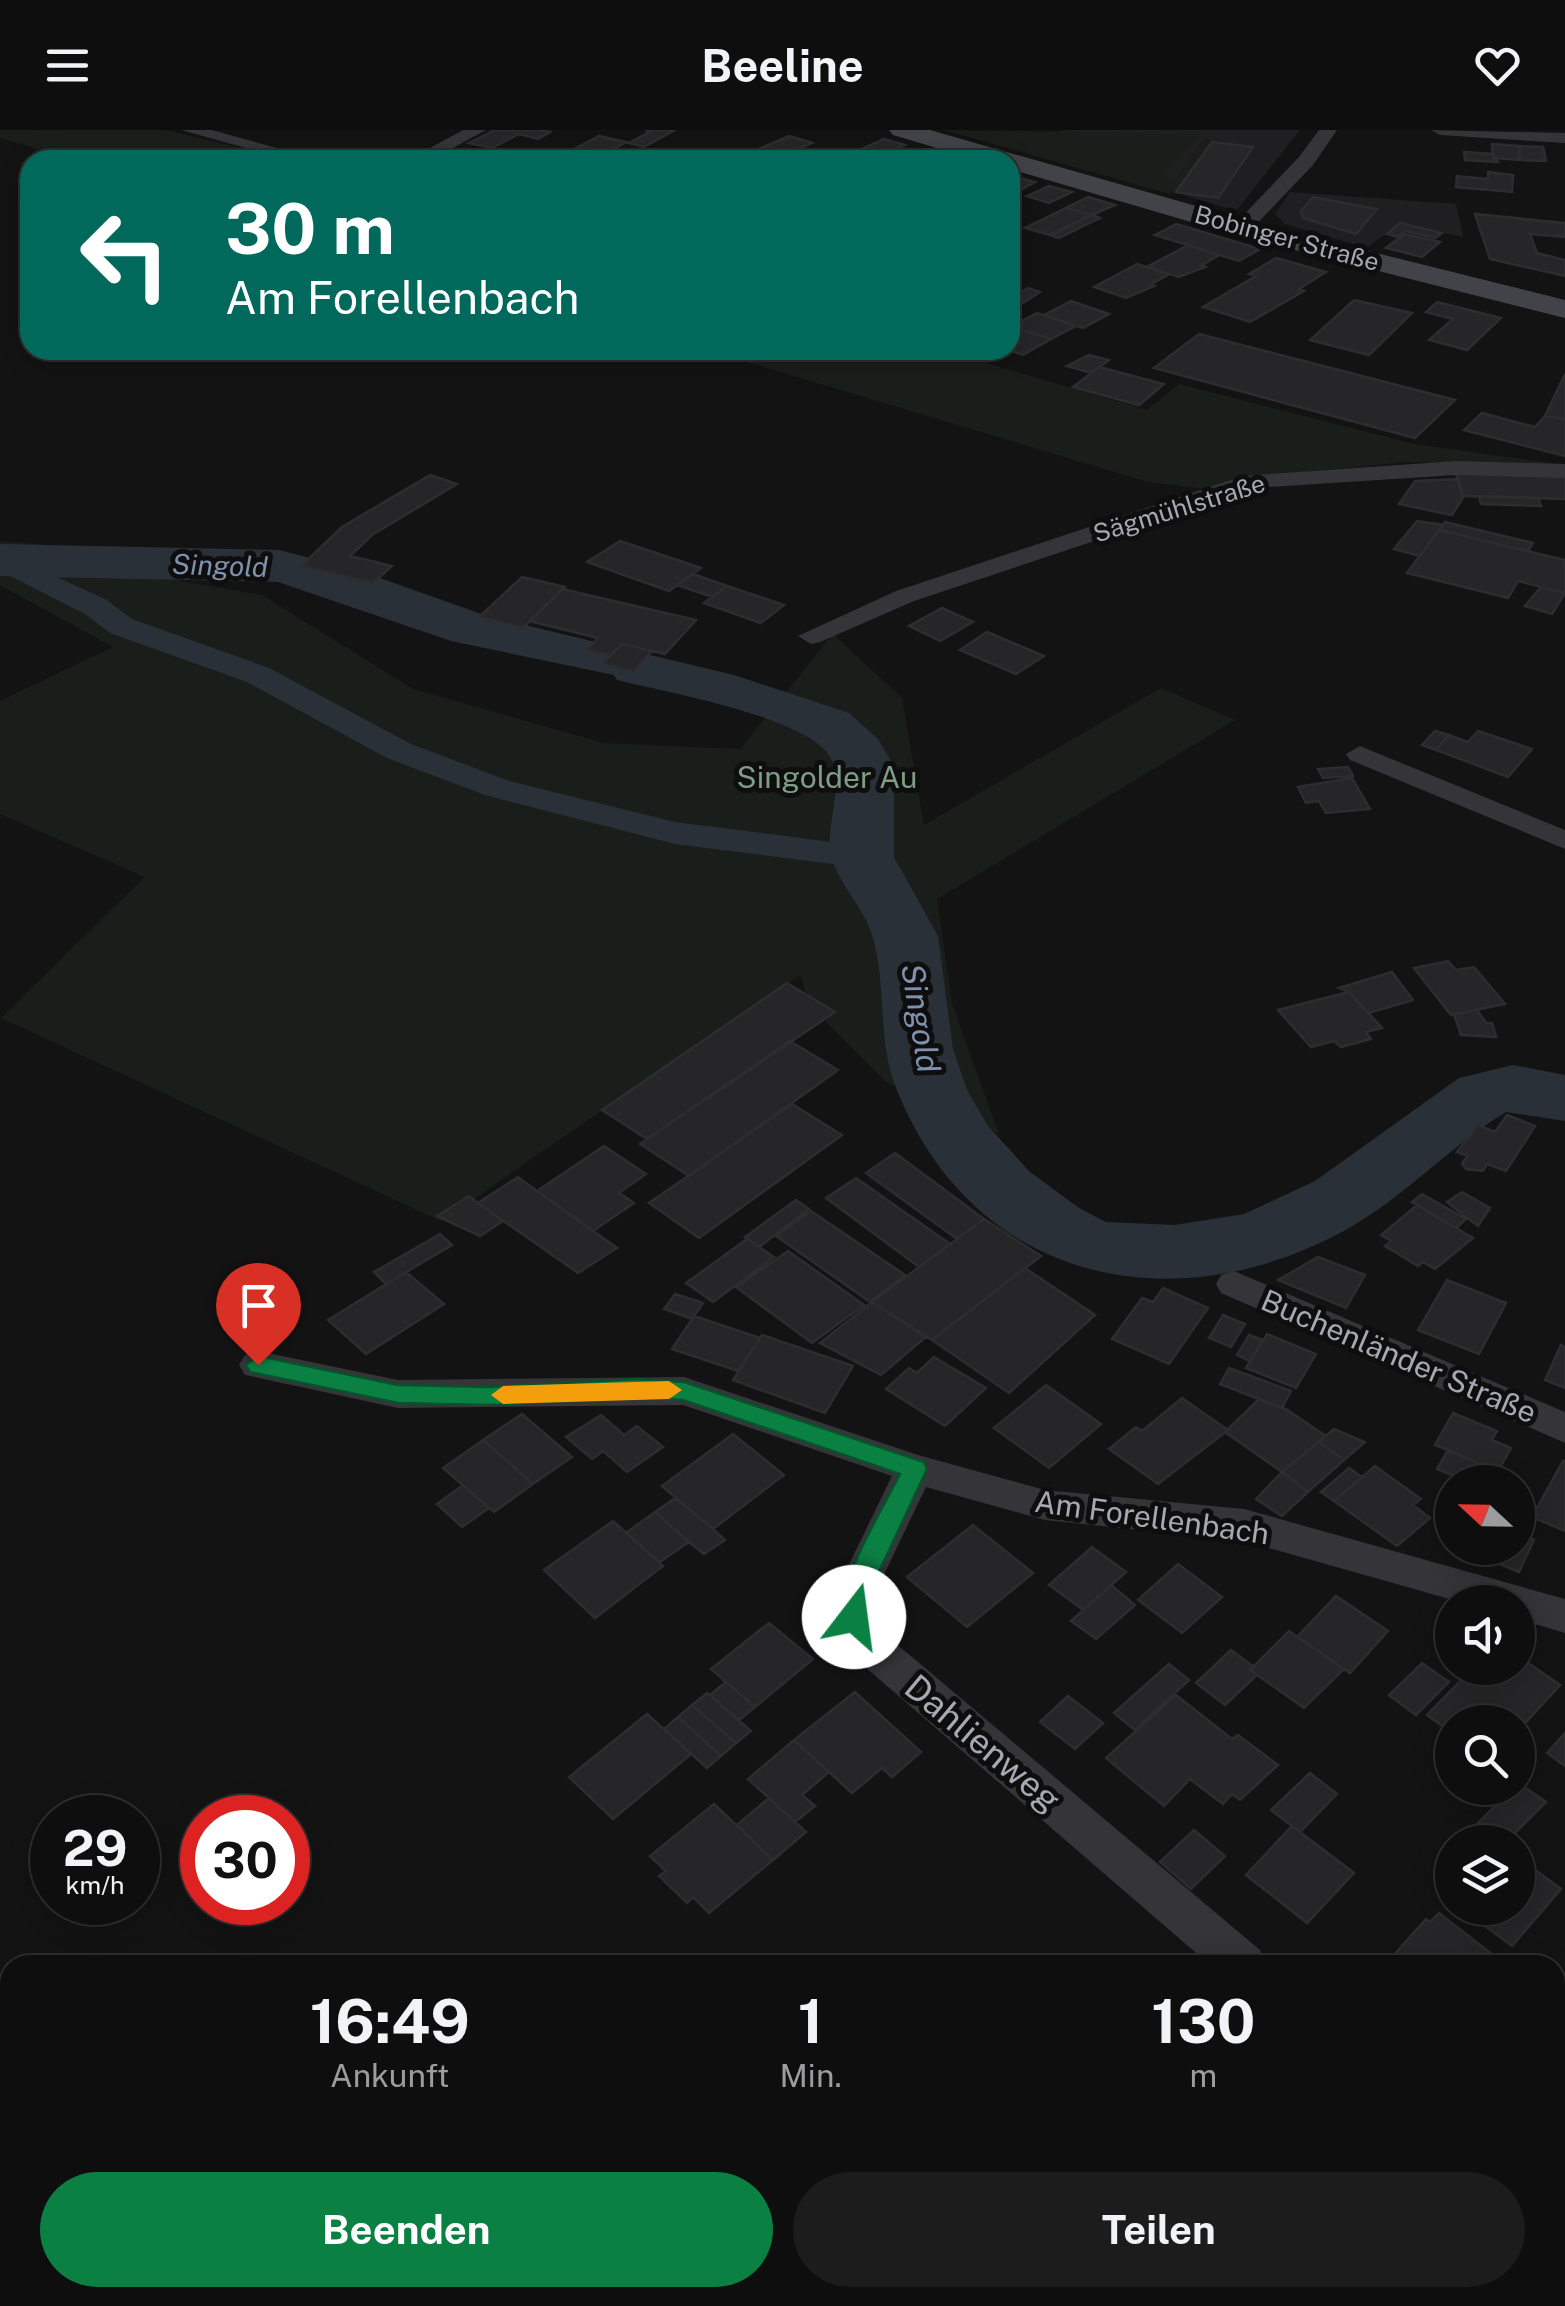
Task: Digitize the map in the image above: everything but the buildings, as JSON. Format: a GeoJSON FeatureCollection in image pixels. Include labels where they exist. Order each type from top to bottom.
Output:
{"type":"FeatureCollection","features":[{"type":"Feature","properties":{"kind":"main road","name":"Bobinger Straße"},"geometry":{"type":"LineString","coordinates":[[902,130],[973,150]]}},
{"type":"Feature","properties":{"kind":"main road","name":"Bobinger Straße"},"geometry":{"type":"LineString","coordinates":[[1020,163],[1242,228],[1565,309]]}},
{"type":"Feature","properties":{"kind":"street"},"geometry":{"type":"LineString","coordinates":[[190,130],[270,150]]}},
{"type":"Feature","properties":{"kind":"street"},"geometry":{"type":"LineString","coordinates":[[437,150],[477,130]]}},
{"type":"Feature","properties":{"kind":"street"},"geometry":{"type":"LineString","coordinates":[[1242,228],[1306,162],[1328,130]]}},
{"type":"Feature","properties":{"kind":"street"},"geometry":{"type":"LineString","coordinates":[[1440,130],[1565,138]]}},
{"type":"Feature","properties":{"kind":"street","name":"Sägmühlstraße"},"geometry":{"type":"LineString","coordinates":[[810,636],[905,596],[1250,480],[1388,470],[1565,471]]}},
{"type":"Feature","properties":{"kind":"street"},"geometry":{"type":"LineString","coordinates":[[1360,754],[1565,840]]}},
{"type":"Feature","properties":{"kind":"street","name":"Buchenländer Straße"},"geometry":{"type":"LineString","coordinates":[[1234,1284],[1565,1428]]}},
{"type":"Feature","properties":{"kind":"street","name":"Am Forellenbach"},"geometry":{"type":"LineString","coordinates":[[258,1365],[398,1394],[490,1396],[636,1388],[684,1391],[915,1469],[1045,1505],[1244,1525],[1454,1585]]}},
{"type":"Feature","properties":{"kind":"street","name":"Dahlienweg"},"geometry":{"type":"LineString","coordinates":[[915,1469],[857,1589],[854,1617],[872,1648],[1232,1955]]}},
{"type":"Feature","properties":{"kind":"street","name":"Am Forellenbach"},"geometry":{"type":"LineString","coordinates":[[1535,1608],[1565,1616]]}},
{"type":"Feature","properties":{"kind":"shaded area"},"geometry":{"type":"Polygon","coordinates":[[[1063,130],[1300,130],[1236,211],[1026,146],[1063,130]]]}},
{"type":"Feature","properties":{"kind":"shaded area"},"geometry":{"type":"Polygon","coordinates":[[[1290,192],[1456,204],[1463,237],[1399,223],[1367,248],[1285,224],[1275,214],[1290,192]]]}},
{"type":"Feature","properties":{"kind":"green space"},"geometry":{"type":"Polygon","coordinates":[[[0,130],[166,130],[249,150],[40,150],[0,138],[0,130]]]}},
{"type":"Feature","properties":{"kind":"green space"},"geometry":{"type":"Polygon","coordinates":[[[944,130],[1202,134],[1163,176],[1174,180],[1204,138],[1227,144],[1212,142],[1170,194],[944,130]]]}},
{"type":"Feature","properties":{"kind":"green space"},"geometry":{"type":"Polygon","coordinates":[[[740,360],[976,360],[1147,410],[1179,384],[1414,444],[1565,465],[1405,462],[1255,477],[1207,489],[1148,482],[740,360]]]}},
{"type":"Feature","properties":{"kind":"green space","name":"Singolder Au"},"geometry":{"type":"Polygon","coordinates":[[[0,541],[162,555],[151,576],[262,595],[413,689],[604,743],[740,749],[833,634],[902,698],[924,825],[1161,688],[1235,720],[937,899],[952,1004],[999,1134],[886,1082],[810,1006],[800,975],[441,1221],[1,1018],[145,877],[0,814],[0,701],[113,647],[0,585],[0,541]]]}},
{"type":"Feature","properties":{"kind":"waterway","name":"Singold"},"geometry":{"type":"LineString","coordinates":[[0,560],[279,566],[344,583],[471,629],[607,660]]}},
{"type":"Feature","properties":{"kind":"waterway"},"geometry":{"type":"LineString","coordinates":[[1,560],[96,607],[121,626],[258,675],[399,751],[497,788],[675,833],[863,857]]}},
{"type":"Feature","properties":{"kind":"waterway","name":"Singold"},"geometry":{"type":"LineString","coordinates":[[637,668],[806,715],[829,725],[857,752],[866,781],[860,824],[863,857],[905,936],[919,1049],[932,1090],[962,1143],[1003,1190],[1052,1227],[1078,1240],[1119,1251],[1161,1253],[1258,1237],[1288,1227],[1341,1199],[1484,1094],[1513,1089],[1565,1098]]}},
{"type":"Feature","properties":{"kind":"slow traffic"},"geometry":{"type":"LineString","coordinates":[[503,1395],[669,1390]]}},
{"type":"Feature","properties":{"kind":"route"},"geometry":{"type":"LineString","coordinates":[[258,1365],[398,1394],[490,1396],[636,1388],[684,1391],[915,1469],[857,1589],[854,1617]]}}]}
